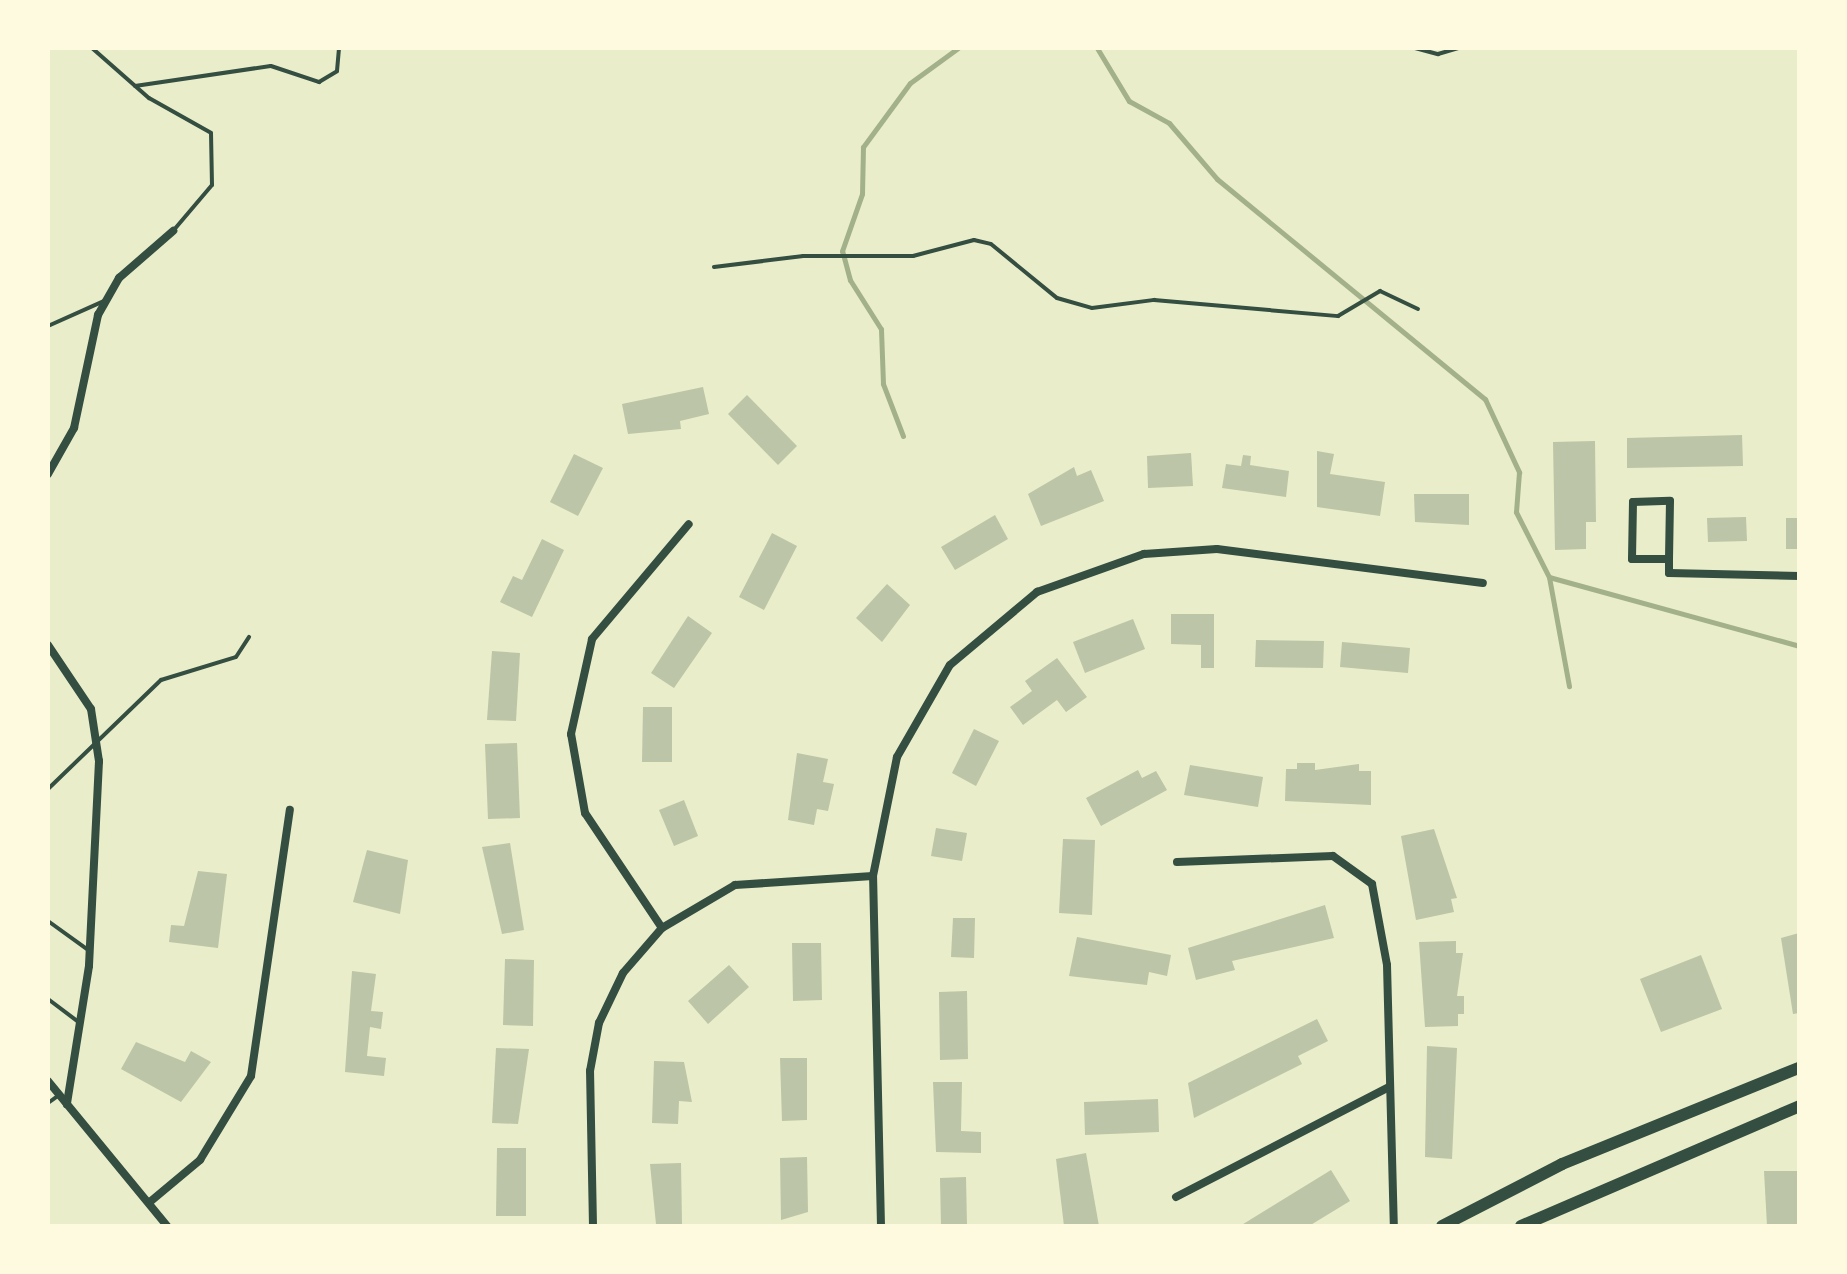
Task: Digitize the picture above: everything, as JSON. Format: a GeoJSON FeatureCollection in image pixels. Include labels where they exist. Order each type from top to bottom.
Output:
{"type":"FeatureCollection","features":[{"type":"Feature","properties":{"kind":"main road"},"geometry":{"type":"LineString","coordinates":[[1442,1226],[1576,1158],[1799,1068]]}},
{"type":"Feature","properties":{"kind":"main road"},"geometry":{"type":"LineString","coordinates":[[1521,1226],[1799,1106]]}},
{"type":"Feature","properties":{"kind":"street"},"geometry":{"type":"LineString","coordinates":[[48,474],[74,428],[107,300],[119,278],[173,231]]}},
{"type":"Feature","properties":{"kind":"street"},"geometry":{"type":"LineString","coordinates":[[1669,559],[1632,559],[1633,502],[1670,501],[1669,573],[1799,576]]}},
{"type":"Feature","properties":{"kind":"street"},"geometry":{"type":"LineString","coordinates":[[662,928],[585,813],[571,734],[592,639],[645,567],[689,524]]}},
{"type":"Feature","properties":{"kind":"street"},"geometry":{"type":"LineString","coordinates":[[881,1226],[873,876],[897,757],[926,698],[978,636],[1049,586],[1112,561],[1206,549],[1483,583]]}},
{"type":"Feature","properties":{"kind":"street"},"geometry":{"type":"LineString","coordinates":[[48,645],[91,709],[96,743],[90,950],[67,1104]]}},
{"type":"Feature","properties":{"kind":"street"},"geometry":{"type":"LineString","coordinates":[[151,1201],[200,1160],[251,1076],[290,810]]}},
{"type":"Feature","properties":{"kind":"street"},"geometry":{"type":"LineString","coordinates":[[1177,862],[1317,855],[1363,873],[1382,916],[1394,1226]]}},
{"type":"Feature","properties":{"kind":"street"},"geometry":{"type":"LineString","coordinates":[[593,1226],[590,1071],[599,1023],[623,973],[662,928],[735,885],[873,876]]}},
{"type":"Feature","properties":{"kind":"street"},"geometry":{"type":"LineString","coordinates":[[48,1081],[151,1201],[167,1226]]}},
{"type":"Feature","properties":{"kind":"street"},"geometry":{"type":"LineString","coordinates":[[1176,1197],[1389,1087]]}},
{"type":"Feature","properties":{"kind":"lane"},"geometry":{"type":"LineString","coordinates":[[92,48],[135,86],[211,133],[212,185],[173,231]]}},
{"type":"Feature","properties":{"kind":"lane"},"geometry":{"type":"LineString","coordinates":[[135,86],[271,66],[319,82],[337,71],[339,48]]}},
{"type":"Feature","properties":{"kind":"lane"},"geometry":{"type":"LineString","coordinates":[[1415,48],[1438,54],[1459,48]]}},
{"type":"Feature","properties":{"kind":"lane"},"geometry":{"type":"LineString","coordinates":[[714,267],[803,256],[853,261],[933,254],[974,240],[991,244],[1057,298],[1092,308],[1154,300],[1256,313],[1338,316],[1352,309],[1367,295],[1395,296],[1418,309]]}},
{"type":"Feature","properties":{"kind":"lane"},"geometry":{"type":"LineString","coordinates":[[48,326],[107,300]]}},
{"type":"Feature","properties":{"kind":"lane"},"geometry":{"type":"LineString","coordinates":[[48,789],[161,680],[236,657],[249,637]]}},
{"type":"Feature","properties":{"kind":"lane"},"geometry":{"type":"LineString","coordinates":[[48,921],[90,950]]}},
{"type":"Feature","properties":{"kind":"lane"},"geometry":{"type":"LineString","coordinates":[[48,999],[80,1023]]}},
{"type":"Feature","properties":{"kind":"lane"},"geometry":{"type":"LineString","coordinates":[[48,1103],[59,1095]]}},
{"type":"Feature","properties":{"kind":"building"},"geometry":{"type":"Polygon","coordinates":[[[703,387],[709,414],[680,421],[681,429],[628,434],[622,404],[703,387]]]}},
{"type":"Feature","properties":{"kind":"building"},"geometry":{"type":"Polygon","coordinates":[[[747,395],[797,446],[778,465],[728,414],[747,395]]]}},
{"type":"Feature","properties":{"kind":"building"},"geometry":{"type":"Polygon","coordinates":[[[1742,435],[1743,466],[1627,468],[1627,438],[1742,435]]]}},
{"type":"Feature","properties":{"kind":"building"},"geometry":{"type":"Polygon","coordinates":[[[1595,441],[1596,522],[1586,522],[1586,549],[1555,550],[1553,442],[1595,441]]]}},
{"type":"Feature","properties":{"kind":"building"},"geometry":{"type":"Polygon","coordinates":[[[1317,451],[1334,454],[1330,474],[1385,482],[1380,516],[1317,507],[1317,451]]]}},
{"type":"Feature","properties":{"kind":"building"},"geometry":{"type":"Polygon","coordinates":[[[1191,453],[1193,486],[1148,488],[1147,456],[1191,453]]]}},
{"type":"Feature","properties":{"kind":"building"},"geometry":{"type":"Polygon","coordinates":[[[574,454],[603,468],[578,516],[550,502],[574,454]]]}},
{"type":"Feature","properties":{"kind":"building"},"geometry":{"type":"Polygon","coordinates":[[[1243,455],[1251,456],[1250,465],[1289,471],[1286,497],[1222,488],[1226,464],[1241,466],[1243,455]]]}},
{"type":"Feature","properties":{"kind":"building"},"geometry":{"type":"Polygon","coordinates":[[[1074,467],[1077,476],[1091,470],[1104,501],[1041,526],[1028,494],[1074,467]]]}},
{"type":"Feature","properties":{"kind":"building"},"geometry":{"type":"Polygon","coordinates":[[[1414,494],[1469,494],[1469,525],[1415,522],[1414,494]]]}},
{"type":"Feature","properties":{"kind":"building"},"geometry":{"type":"Polygon","coordinates":[[[995,515],[1008,539],[955,570],[941,547],[995,515]]]}},
{"type":"Feature","properties":{"kind":"building"},"geometry":{"type":"Polygon","coordinates":[[[1746,517],[1747,541],[1708,542],[1707,518],[1746,517]]]}},
{"type":"Feature","properties":{"kind":"building"},"geometry":{"type":"Polygon","coordinates":[[[1786,518],[1799,518],[1799,549],[1786,549],[1786,518]]]}},
{"type":"Feature","properties":{"kind":"building"},"geometry":{"type":"Polygon","coordinates":[[[772,533],[797,546],[764,610],[739,597],[772,533]]]}},
{"type":"Feature","properties":{"kind":"building"},"geometry":{"type":"Polygon","coordinates":[[[542,539],[564,550],[532,617],[500,602],[513,576],[522,580],[542,539]]]}},
{"type":"Feature","properties":{"kind":"building"},"geometry":{"type":"Polygon","coordinates":[[[887,584],[910,605],[882,642],[856,618],[887,584]]]}},
{"type":"Feature","properties":{"kind":"building"},"geometry":{"type":"Polygon","coordinates":[[[1171,614],[1214,614],[1214,668],[1201,668],[1201,645],[1171,644],[1171,614]]]}},
{"type":"Feature","properties":{"kind":"building"},"geometry":{"type":"Polygon","coordinates":[[[688,616],[712,633],[674,688],[651,673],[688,616]]]}},
{"type":"Feature","properties":{"kind":"building"},"geometry":{"type":"Polygon","coordinates":[[[1133,619],[1145,649],[1085,673],[1073,642],[1133,619]]]}},
{"type":"Feature","properties":{"kind":"building"},"geometry":{"type":"Polygon","coordinates":[[[1256,640],[1324,641],[1323,668],[1255,667],[1256,640]]]}},
{"type":"Feature","properties":{"kind":"building"},"geometry":{"type":"Polygon","coordinates":[[[1342,642],[1410,648],[1408,673],[1340,667],[1342,642]]]}},
{"type":"Feature","properties":{"kind":"building"},"geometry":{"type":"Polygon","coordinates":[[[492,651],[520,653],[516,721],[487,720],[492,651]]]}},
{"type":"Feature","properties":{"kind":"building"},"geometry":{"type":"Polygon","coordinates":[[[1057,658],[1087,697],[1066,712],[1057,700],[1023,725],[1010,707],[1032,691],[1025,681],[1057,658]]]}},
{"type":"Feature","properties":{"kind":"building"},"geometry":{"type":"Polygon","coordinates":[[[643,707],[672,707],[672,762],[642,762],[643,707]]]}},
{"type":"Feature","properties":{"kind":"building"},"geometry":{"type":"Polygon","coordinates":[[[974,729],[999,741],[976,786],[952,773],[974,729]]]}},
{"type":"Feature","properties":{"kind":"building"},"geometry":{"type":"Polygon","coordinates":[[[517,743],[520,818],[488,819],[485,744],[517,743]]]}},
{"type":"Feature","properties":{"kind":"building"},"geometry":{"type":"Polygon","coordinates":[[[797,753],[828,759],[823,782],[834,784],[828,811],[817,809],[814,825],[788,820],[797,753]]]}},
{"type":"Feature","properties":{"kind":"building"},"geometry":{"type":"Polygon","coordinates":[[[1297,763],[1315,763],[1315,770],[1359,764],[1359,771],[1371,771],[1371,805],[1285,801],[1286,769],[1297,769],[1297,763]]]}},
{"type":"Feature","properties":{"kind":"building"},"geometry":{"type":"Polygon","coordinates":[[[1190,765],[1263,777],[1258,807],[1184,795],[1190,765]]]}},
{"type":"Feature","properties":{"kind":"building"},"geometry":{"type":"Polygon","coordinates":[[[1138,770],[1142,778],[1156,771],[1167,790],[1101,826],[1086,798],[1138,770]]]}},
{"type":"Feature","properties":{"kind":"building"},"geometry":{"type":"Polygon","coordinates":[[[684,800],[698,836],[674,846],[659,810],[684,800]]]}},
{"type":"Feature","properties":{"kind":"building"},"geometry":{"type":"Polygon","coordinates":[[[936,828],[967,833],[962,861],[931,856],[936,828]]]}},
{"type":"Feature","properties":{"kind":"building"},"geometry":{"type":"Polygon","coordinates":[[[1434,829],[1457,898],[1451,899],[1454,912],[1416,920],[1401,836],[1434,829]]]}},
{"type":"Feature","properties":{"kind":"building"},"geometry":{"type":"Polygon","coordinates":[[[1063,839],[1095,840],[1092,915],[1059,913],[1063,839]]]}},
{"type":"Feature","properties":{"kind":"building"},"geometry":{"type":"Polygon","coordinates":[[[510,843],[524,930],[502,934],[482,847],[510,843]]]}},
{"type":"Feature","properties":{"kind":"building"},"geometry":{"type":"Polygon","coordinates":[[[367,850],[408,860],[400,914],[353,902],[367,850]]]}},
{"type":"Feature","properties":{"kind":"building"},"geometry":{"type":"Polygon","coordinates":[[[198,871],[227,874],[218,948],[169,942],[171,925],[184,926],[198,871]]]}},
{"type":"Feature","properties":{"kind":"building"},"geometry":{"type":"Polygon","coordinates":[[[1325,905],[1334,938],[1232,961],[1235,970],[1196,980],[1188,948],[1325,905]]]}},
{"type":"Feature","properties":{"kind":"building"},"geometry":{"type":"Polygon","coordinates":[[[953,918],[975,918],[974,958],[951,957],[953,918]]]}},
{"type":"Feature","properties":{"kind":"building"},"geometry":{"type":"Polygon","coordinates":[[[1799,933],[1799,1013],[1793,1014],[1781,938],[1799,933]]]}},
{"type":"Feature","properties":{"kind":"building"},"geometry":{"type":"Polygon","coordinates":[[[1077,937],[1171,955],[1167,976],[1149,972],[1147,985],[1069,976],[1077,937]]]}},
{"type":"Feature","properties":{"kind":"building"},"geometry":{"type":"Polygon","coordinates":[[[1456,941],[1456,953],[1463,953],[1457,996],[1464,996],[1464,1014],[1458,1014],[1458,1026],[1425,1027],[1419,942],[1456,941]]]}},
{"type":"Feature","properties":{"kind":"building"},"geometry":{"type":"Polygon","coordinates":[[[792,943],[821,943],[822,1000],[793,1001],[792,943]]]}},
{"type":"Feature","properties":{"kind":"building"},"geometry":{"type":"Polygon","coordinates":[[[1701,955],[1722,1009],[1661,1032],[1640,979],[1701,955]]]}},
{"type":"Feature","properties":{"kind":"building"},"geometry":{"type":"Polygon","coordinates":[[[505,959],[534,960],[533,1026],[503,1025],[505,959]]]}},
{"type":"Feature","properties":{"kind":"building"},"geometry":{"type":"Polygon","coordinates":[[[729,965],[749,987],[708,1024],[688,1001],[729,965]]]}},
{"type":"Feature","properties":{"kind":"building"},"geometry":{"type":"Polygon","coordinates":[[[352,971],[376,974],[371,1011],[383,1012],[381,1029],[370,1027],[367,1056],[386,1058],[384,1076],[345,1072],[352,971]]]}},
{"type":"Feature","properties":{"kind":"building"},"geometry":{"type":"Polygon","coordinates":[[[967,991],[968,1059],[940,1060],[939,992],[967,991]]]}},
{"type":"Feature","properties":{"kind":"building"},"geometry":{"type":"Polygon","coordinates":[[[1317,1019],[1328,1041],[1298,1056],[1302,1064],[1194,1118],[1188,1083],[1317,1019]]]}},
{"type":"Feature","properties":{"kind":"building"},"geometry":{"type":"Polygon","coordinates":[[[136,1042],[185,1062],[191,1051],[211,1062],[181,1102],[121,1069],[136,1042]]]}},
{"type":"Feature","properties":{"kind":"building"},"geometry":{"type":"Polygon","coordinates":[[[1427,1046],[1457,1048],[1452,1159],[1425,1157],[1427,1046]]]}},
{"type":"Feature","properties":{"kind":"building"},"geometry":{"type":"Polygon","coordinates":[[[496,1048],[529,1049],[518,1124],[492,1123],[496,1048]]]}},
{"type":"Feature","properties":{"kind":"building"},"geometry":{"type":"Polygon","coordinates":[[[780,1058],[807,1058],[807,1120],[782,1121],[780,1058]]]}},
{"type":"Feature","properties":{"kind":"building"},"geometry":{"type":"Polygon","coordinates":[[[654,1061],[684,1062],[692,1102],[679,1101],[678,1124],[652,1123],[654,1061]]]}},
{"type":"Feature","properties":{"kind":"building"},"geometry":{"type":"Polygon","coordinates":[[[933,1082],[962,1082],[961,1131],[981,1132],[981,1153],[936,1152],[933,1082]]]}},
{"type":"Feature","properties":{"kind":"building"},"geometry":{"type":"Polygon","coordinates":[[[1158,1099],[1159,1132],[1085,1135],[1084,1102],[1158,1099]]]}},
{"type":"Feature","properties":{"kind":"building"},"geometry":{"type":"Polygon","coordinates":[[[497,1148],[526,1148],[526,1216],[496,1216],[497,1148]]]}},
{"type":"Feature","properties":{"kind":"building"},"geometry":{"type":"Polygon","coordinates":[[[1086,1153],[1099,1226],[1064,1226],[1056,1159],[1086,1153]]]}},
{"type":"Feature","properties":{"kind":"building"},"geometry":{"type":"Polygon","coordinates":[[[807,1157],[808,1212],[781,1220],[780,1158],[807,1157]]]}},
{"type":"Feature","properties":{"kind":"building"},"geometry":{"type":"Polygon","coordinates":[[[681,1163],[682,1224],[656,1224],[650,1164],[681,1163]]]}},
{"type":"Feature","properties":{"kind":"building"},"geometry":{"type":"Polygon","coordinates":[[[1331,1170],[1350,1201],[1309,1226],[1240,1226],[1331,1170]]]}},
{"type":"Feature","properties":{"kind":"building"},"geometry":{"type":"Polygon","coordinates":[[[1764,1171],[1799,1171],[1799,1226],[1767,1226],[1764,1171]]]}},
{"type":"Feature","properties":{"kind":"building"},"geometry":{"type":"Polygon","coordinates":[[[966,1177],[967,1226],[941,1226],[940,1178],[966,1177]]]}},
{"type":"Feature","properties":{"kind":"waterway"},"geometry":{"type":"LineString","coordinates":[[903,436],[883,384],[881,329],[850,280],[842,251],[862,194],[863,147],[910,83],[958,48]]}},
{"type":"Feature","properties":{"kind":"waterway"},"geometry":{"type":"LineString","coordinates":[[1097,48],[1129,101],[1169,123],[1217,179],[1485,399],[1519,472],[1516,512],[1549,577],[1569,686]]}},
{"type":"Feature","properties":{"kind":"waterway"},"geometry":{"type":"LineString","coordinates":[[1549,577],[1799,646]]}}]}
